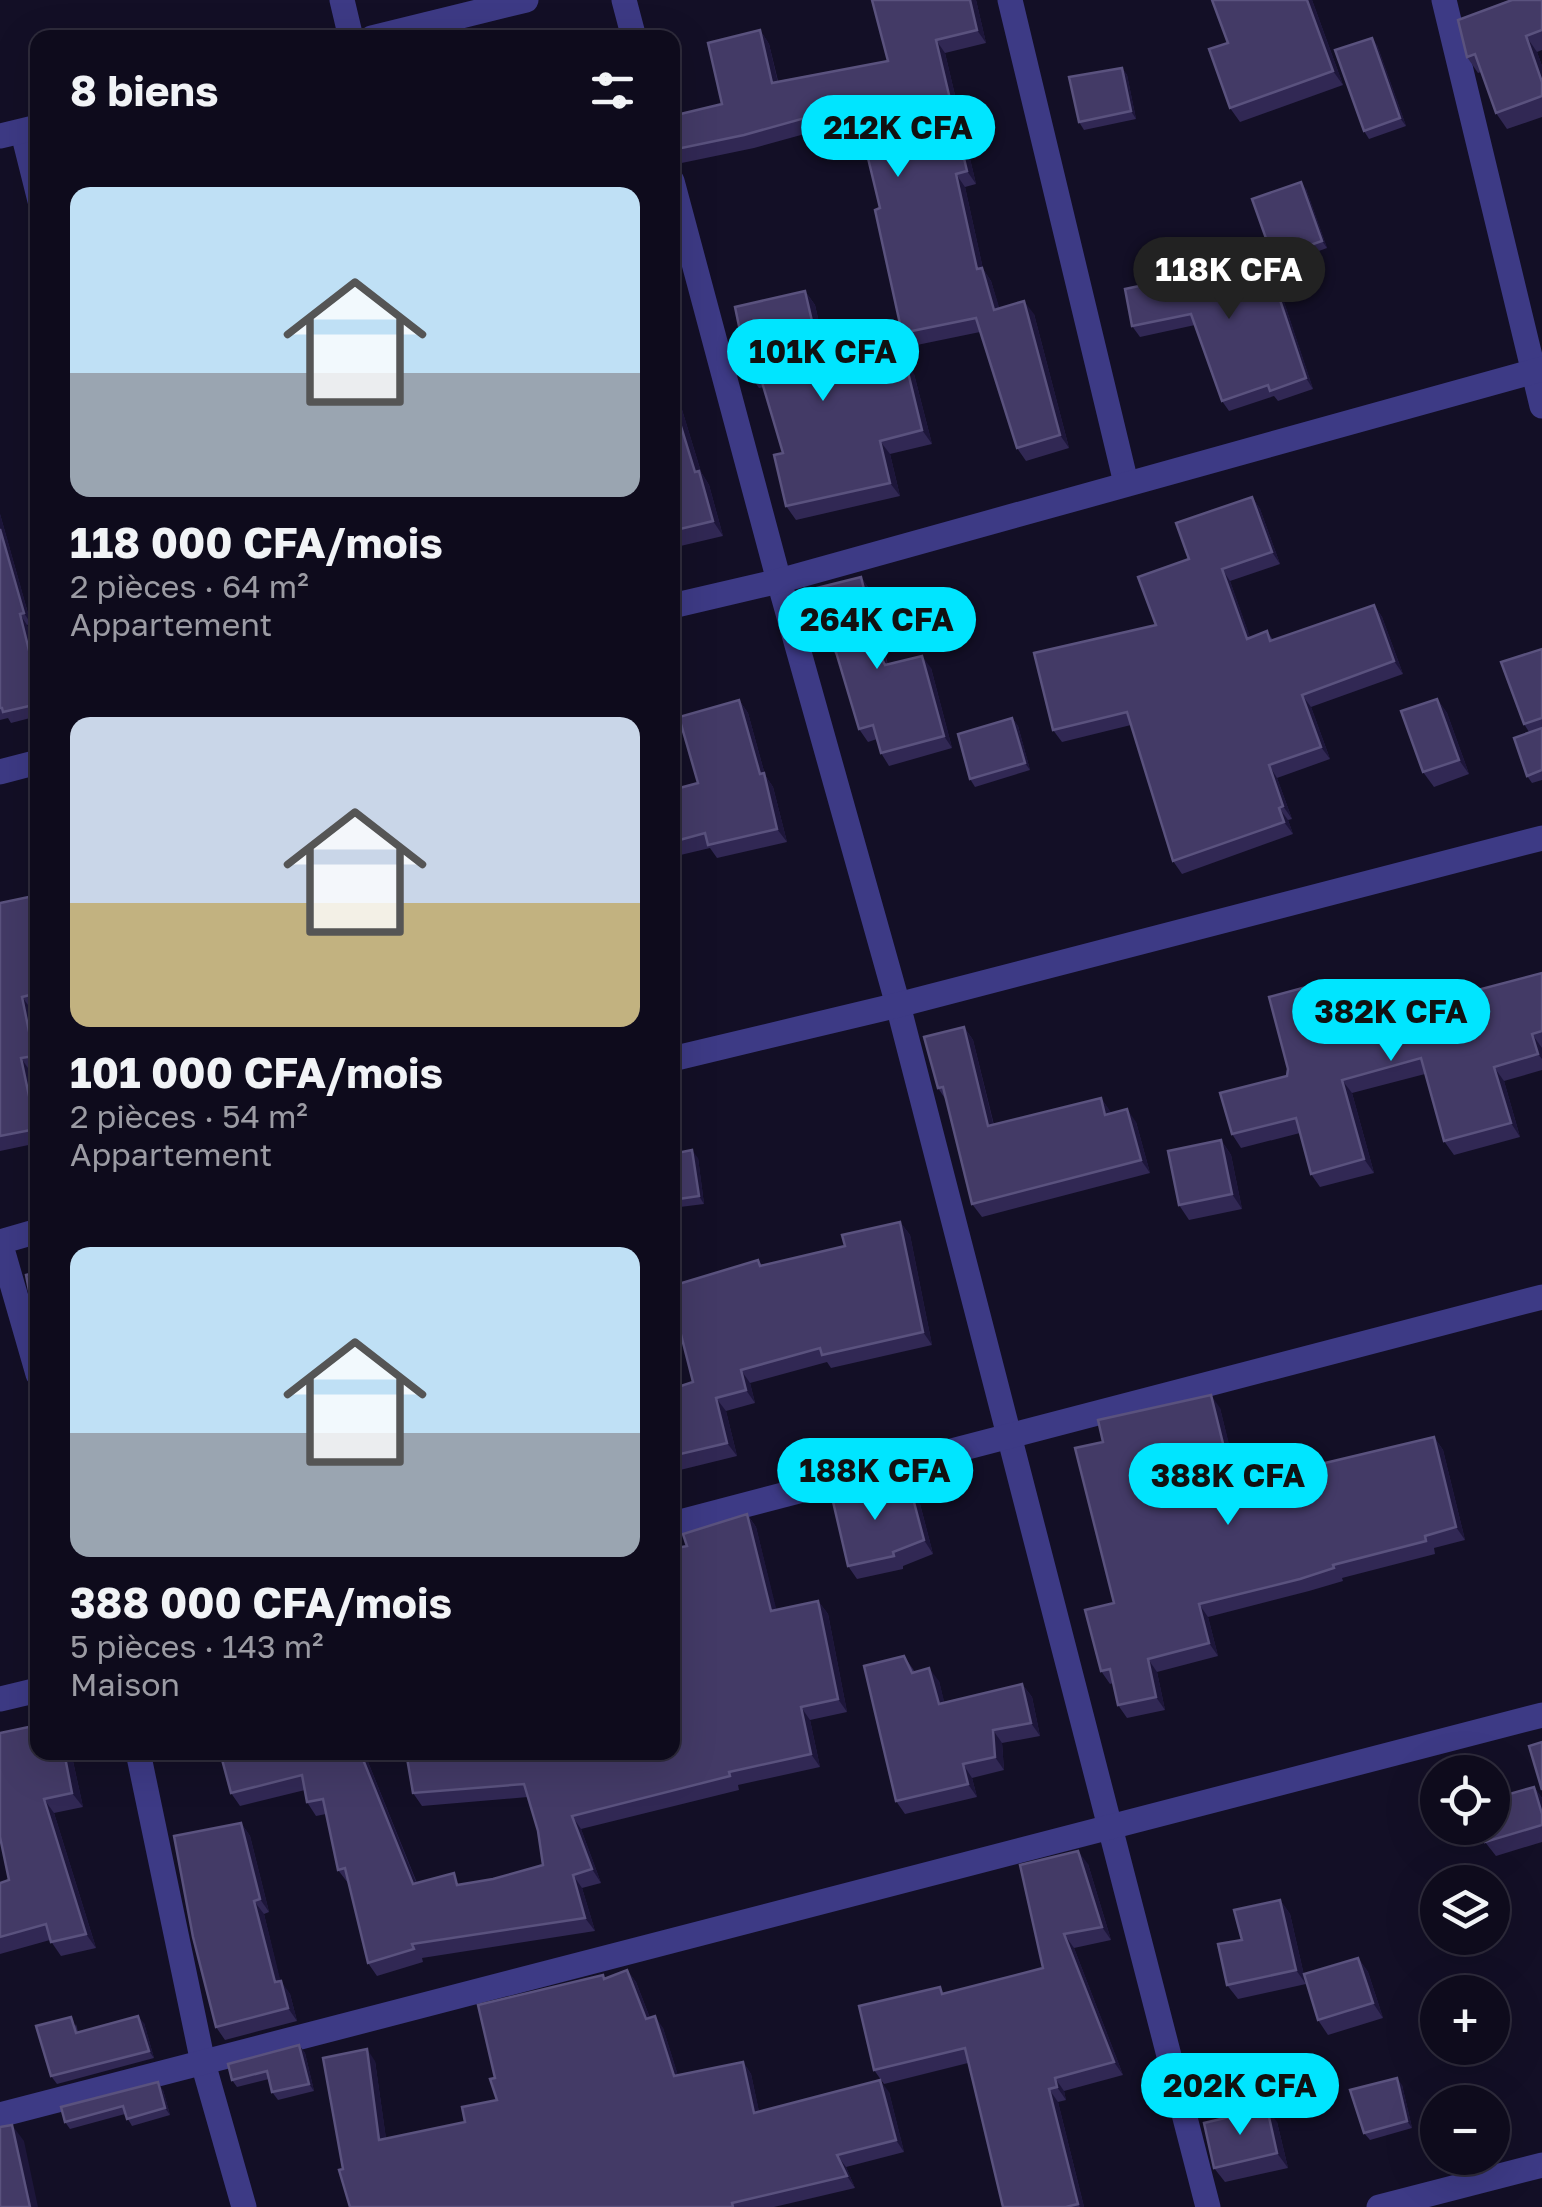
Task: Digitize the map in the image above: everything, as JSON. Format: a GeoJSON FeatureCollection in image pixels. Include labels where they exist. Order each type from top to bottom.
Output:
{"type":"FeatureCollection","features":[{"type":"Feature","properties":{"kind":"street"},"geometry":{"type":"LineString","coordinates":[[342,0],[350,30]]}},
{"type":"Feature","properties":{"kind":"street"},"geometry":{"type":"LineString","coordinates":[[404,30],[526,0]]}},
{"type":"Feature","properties":{"kind":"street"},"geometry":{"type":"LineString","coordinates":[[624,0],[632,30]]}},
{"type":"Feature","properties":{"kind":"street"},"geometry":{"type":"LineString","coordinates":[[1010,0],[1126,483]]}},
{"type":"Feature","properties":{"kind":"street"},"geometry":{"type":"LineString","coordinates":[[1444,0],[1538,370],[1542,406]]}},
{"type":"Feature","properties":{"kind":"street"},"geometry":{"type":"LineString","coordinates":[[680,211],[898,1005],[1208,2207]]}},
{"type":"Feature","properties":{"kind":"street"},"geometry":{"type":"LineString","coordinates":[[680,604],[779,581],[1538,370]]}},
{"type":"Feature","properties":{"kind":"street"},"geometry":{"type":"LineString","coordinates":[[0,772],[30,764]]}},
{"type":"Feature","properties":{"kind":"street"},"geometry":{"type":"LineString","coordinates":[[680,1057],[898,1005],[1542,838]]}},
{"type":"Feature","properties":{"kind":"street"},"geometry":{"type":"LineString","coordinates":[[30,1233],[0,1242],[30,1346]]}},
{"type":"Feature","properties":{"kind":"street"},"geometry":{"type":"LineString","coordinates":[[680,1522],[1542,1297]]}},
{"type":"Feature","properties":{"kind":"street"},"geometry":{"type":"LineString","coordinates":[[0,1700],[30,1692]]}},
{"type":"Feature","properties":{"kind":"street"},"geometry":{"type":"LineString","coordinates":[[0,2115],[1542,1715]]}},
{"type":"Feature","properties":{"kind":"street"},"geometry":{"type":"LineString","coordinates":[[140,1760],[203,2062],[244,2207]]}},
{"type":"Feature","properties":{"kind":"street"},"geometry":{"type":"LineString","coordinates":[[1379,2207],[1542,2165]]}},
{"type":"Feature","properties":{"kind":"lane"},"geometry":{"type":"LineString","coordinates":[[19,131],[30,173]]}},
{"type":"Feature","properties":{"kind":"building"},"geometry":{"type":"Polygon","coordinates":[[[872,0],[970,0],[977,30],[936,40],[967,171],[956,174],[977,269],[982,268],[994,310],[1024,301],[1060,435],[1017,448],[976,318],[902,333],[875,210],[880,208],[855,104],[680,148],[680,114],[722,104],[708,43],[760,30],[772,83],[888,61],[872,0]]]}},
{"type":"Feature","properties":{"kind":"building"},"geometry":{"type":"Polygon","coordinates":[[[1212,0],[1307,0],[1333,71],[1230,108],[1209,49],[1228,43],[1212,0]]]}},
{"type":"Feature","properties":{"kind":"building"},"geometry":{"type":"Polygon","coordinates":[[[1512,0],[1542,0],[1542,30],[1526,36],[1542,82],[1542,96],[1496,113],[1475,54],[1467,57],[1458,20],[1512,0]]]}},
{"type":"Feature","properties":{"kind":"building"},"geometry":{"type":"Polygon","coordinates":[[[1372,38],[1400,118],[1364,131],[1335,50],[1372,38]]]}},
{"type":"Feature","properties":{"kind":"building"},"geometry":{"type":"Polygon","coordinates":[[[1122,68],[1131,111],[1079,122],[1069,77],[1122,68]]]}},
{"type":"Feature","properties":{"kind":"building"},"geometry":{"type":"Polygon","coordinates":[[[1301,182],[1322,241],[1273,258],[1252,199],[1301,182]]]}},
{"type":"Feature","properties":{"kind":"building"},"geometry":{"type":"Polygon","coordinates":[[[1262,246],[1306,378],[1270,391],[1268,385],[1222,401],[1191,314],[1132,326],[1125,289],[1210,271],[1208,265],[1262,246]]]}},
{"type":"Feature","properties":{"kind":"building"},"geometry":{"type":"Polygon","coordinates":[[[805,291],[825,377],[905,360],[922,430],[880,441],[890,483],[786,506],[774,455],[783,453],[759,372],[749,374],[735,307],[805,291]]]}},
{"type":"Feature","properties":{"kind":"building"},"geometry":{"type":"Polygon","coordinates":[[[680,423],[695,472],[699,471],[713,521],[680,529],[680,423]]]}},
{"type":"Feature","properties":{"kind":"building"},"geometry":{"type":"Polygon","coordinates":[[[1252,497],[1272,552],[1222,569],[1247,639],[1267,631],[1270,641],[1374,605],[1394,661],[1302,695],[1321,747],[1269,765],[1283,806],[1279,808],[1284,822],[1173,861],[1127,712],[1053,730],[1034,653],[1156,625],[1138,577],[1189,559],[1176,523],[1252,497]]]}},
{"type":"Feature","properties":{"kind":"building"},"geometry":{"type":"Polygon","coordinates":[[[0,529],[24,613],[20,614],[30,655],[30,706],[3,712],[0,529]]]}},
{"type":"Feature","properties":{"kind":"building"},"geometry":{"type":"Polygon","coordinates":[[[861,577],[885,665],[922,656],[944,736],[881,753],[873,725],[859,729],[833,642],[827,644],[813,589],[861,577]]]}},
{"type":"Feature","properties":{"kind":"building"},"geometry":{"type":"Polygon","coordinates":[[[1542,649],[1542,718],[1524,724],[1501,662],[1542,649]]]}},
{"type":"Feature","properties":{"kind":"building"},"geometry":{"type":"Polygon","coordinates":[[[1437,699],[1459,760],[1423,772],[1401,711],[1437,699]]]}},
{"type":"Feature","properties":{"kind":"building"},"geometry":{"type":"Polygon","coordinates":[[[739,700],[760,774],[764,773],[777,829],[708,845],[705,833],[680,840],[680,788],[698,783],[680,717],[739,700]]]}},
{"type":"Feature","properties":{"kind":"building"},"geometry":{"type":"Polygon","coordinates":[[[1012,718],[1025,763],[970,779],[958,734],[1012,718]]]}},
{"type":"Feature","properties":{"kind":"building"},"geometry":{"type":"Polygon","coordinates":[[[1542,728],[1542,770],[1527,776],[1514,738],[1542,728]]]}},
{"type":"Feature","properties":{"kind":"building"},"geometry":{"type":"Polygon","coordinates":[[[30,897],[30,995],[22,997],[30,1057],[21,1058],[30,1101],[30,1130],[0,1136],[0,903],[30,897]]]}},
{"type":"Feature","properties":{"kind":"building"},"geometry":{"type":"Polygon","coordinates":[[[1542,973],[1542,1031],[1532,1034],[1538,1054],[1494,1067],[1511,1123],[1444,1141],[1421,1058],[1342,1080],[1364,1159],[1311,1174],[1296,1118],[1232,1134],[1220,1093],[1287,1076],[1269,997],[1321,983],[1333,1028],[1542,973]]]}},
{"type":"Feature","properties":{"kind":"building"},"geometry":{"type":"Polygon","coordinates":[[[964,1027],[988,1126],[1101,1098],[1105,1115],[1127,1109],[1141,1160],[972,1204],[943,1087],[938,1088],[924,1037],[964,1027]]]}},
{"type":"Feature","properties":{"kind":"building"},"geometry":{"type":"Polygon","coordinates":[[[1221,1140],[1232,1194],[1179,1205],[1168,1151],[1221,1140]]]}},
{"type":"Feature","properties":{"kind":"building"},"geometry":{"type":"Polygon","coordinates":[[[692,1150],[699,1196],[680,1199],[680,1152],[692,1150]]]}},
{"type":"Feature","properties":{"kind":"building"},"geometry":{"type":"Polygon","coordinates":[[[900,1222],[923,1332],[822,1355],[820,1348],[741,1370],[746,1390],[716,1398],[727,1443],[680,1454],[680,1386],[693,1382],[680,1331],[680,1284],[758,1260],[760,1266],[845,1246],[842,1235],[900,1222]]]}},
{"type":"Feature","properties":{"kind":"building"},"geometry":{"type":"Polygon","coordinates":[[[1211,1395],[1238,1504],[1326,1484],[1321,1464],[1434,1437],[1456,1527],[1425,1536],[1426,1541],[1333,1565],[1334,1568],[1300,1579],[1199,1604],[1209,1643],[1148,1659],[1156,1697],[1118,1705],[1110,1669],[1101,1671],[1085,1610],[1114,1603],[1075,1448],[1103,1442],[1098,1420],[1211,1395]]]}},
{"type":"Feature","properties":{"kind":"building"},"geometry":{"type":"Polygon","coordinates":[[[877,1483],[880,1497],[911,1491],[924,1540],[893,1552],[894,1556],[848,1566],[831,1493],[877,1483]]]}},
{"type":"Feature","properties":{"kind":"building"},"geometry":{"type":"Polygon","coordinates":[[[747,1514],[771,1611],[818,1601],[838,1699],[801,1707],[811,1754],[729,1772],[730,1776],[572,1816],[592,1869],[573,1875],[585,1918],[412,1944],[414,1949],[368,1963],[345,1868],[338,1870],[323,1799],[307,1802],[302,1775],[231,1793],[222,1760],[363,1760],[413,1884],[454,1873],[457,1885],[543,1865],[524,1784],[413,1793],[407,1760],[680,1760],[680,1547],[687,1546],[683,1534],[747,1514]]]}},
{"type":"Feature","properties":{"kind":"building"},"geometry":{"type":"Polygon","coordinates":[[[904,1656],[912,1673],[929,1668],[939,1704],[1022,1684],[1031,1723],[993,1730],[995,1757],[963,1764],[968,1784],[896,1801],[864,1666],[904,1656]]]}},
{"type":"Feature","properties":{"kind":"building"},"geometry":{"type":"Polygon","coordinates":[[[30,1727],[30,1760],[66,1760],[72,1793],[44,1799],[86,1934],[51,1942],[46,1924],[0,1937],[0,1883],[9,1880],[0,1837],[0,1733],[30,1727]]]}},
{"type":"Feature","properties":{"kind":"building"},"geometry":{"type":"Polygon","coordinates":[[[1542,1742],[1542,1790],[1529,1746],[1542,1742]]]}},
{"type":"Feature","properties":{"kind":"building"},"geometry":{"type":"Polygon","coordinates":[[[1534,1787],[1542,1825],[1510,1835],[1510,1794],[1534,1787]]]}},
{"type":"Feature","properties":{"kind":"building"},"geometry":{"type":"Polygon","coordinates":[[[241,1823],[260,1899],[254,1901],[275,1982],[281,1981],[288,2008],[216,2027],[193,1937],[174,1836],[241,1823]]]}},
{"type":"Feature","properties":{"kind":"building"},"geometry":{"type":"Polygon","coordinates":[[[1078,1851],[1102,1927],[1064,1934],[1114,2062],[1055,2078],[1057,2087],[1049,2089],[1078,2204],[1003,2207],[965,2048],[874,2070],[859,2006],[940,1987],[942,1994],[1043,1968],[1020,1865],[1078,1851]]]}},
{"type":"Feature","properties":{"kind":"building"},"geometry":{"type":"Polygon","coordinates":[[[1280,1900],[1296,1970],[1227,1985],[1218,1944],[1242,1940],[1234,1910],[1280,1900]]]}},
{"type":"Feature","properties":{"kind":"building"},"geometry":{"type":"Polygon","coordinates":[[[1358,1958],[1373,2003],[1318,2020],[1304,1974],[1358,1958]]]}},
{"type":"Feature","properties":{"kind":"building"},"geometry":{"type":"Polygon","coordinates":[[[627,1970],[646,2019],[655,2016],[674,2076],[743,2062],[754,2113],[880,2080],[896,2140],[837,2155],[847,2176],[732,2203],[733,2207],[350,2207],[339,2170],[343,2169],[323,2058],[367,2049],[379,2140],[465,2122],[462,2107],[497,2100],[478,2005],[603,1975],[604,1979],[627,1970]]]}},
{"type":"Feature","properties":{"kind":"building"},"geometry":{"type":"Polygon","coordinates":[[[138,2016],[149,2051],[51,2076],[36,2026],[71,2017],[76,2033],[138,2016]]]}},
{"type":"Feature","properties":{"kind":"building"},"geometry":{"type":"Polygon","coordinates":[[[299,2045],[309,2084],[272,2092],[267,2071],[232,2080],[228,2064],[299,2045]]]}},
{"type":"Feature","properties":{"kind":"building"},"geometry":{"type":"Polygon","coordinates":[[[1397,2078],[1407,2121],[1364,2133],[1350,2090],[1397,2078]]]}},
{"type":"Feature","properties":{"kind":"building"},"geometry":{"type":"Polygon","coordinates":[[[158,2082],[165,2108],[127,2119],[123,2106],[65,2122],[61,2107],[158,2082]]]}},
{"type":"Feature","properties":{"kind":"building"},"geometry":{"type":"Polygon","coordinates":[[[1267,2108],[1277,2153],[1214,2168],[1204,2123],[1267,2108]]]}},
{"type":"Feature","properties":{"kind":"building"},"geometry":{"type":"Polygon","coordinates":[[[12,2125],[30,2207],[0,2207],[0,2127],[12,2125]]]}}]}
